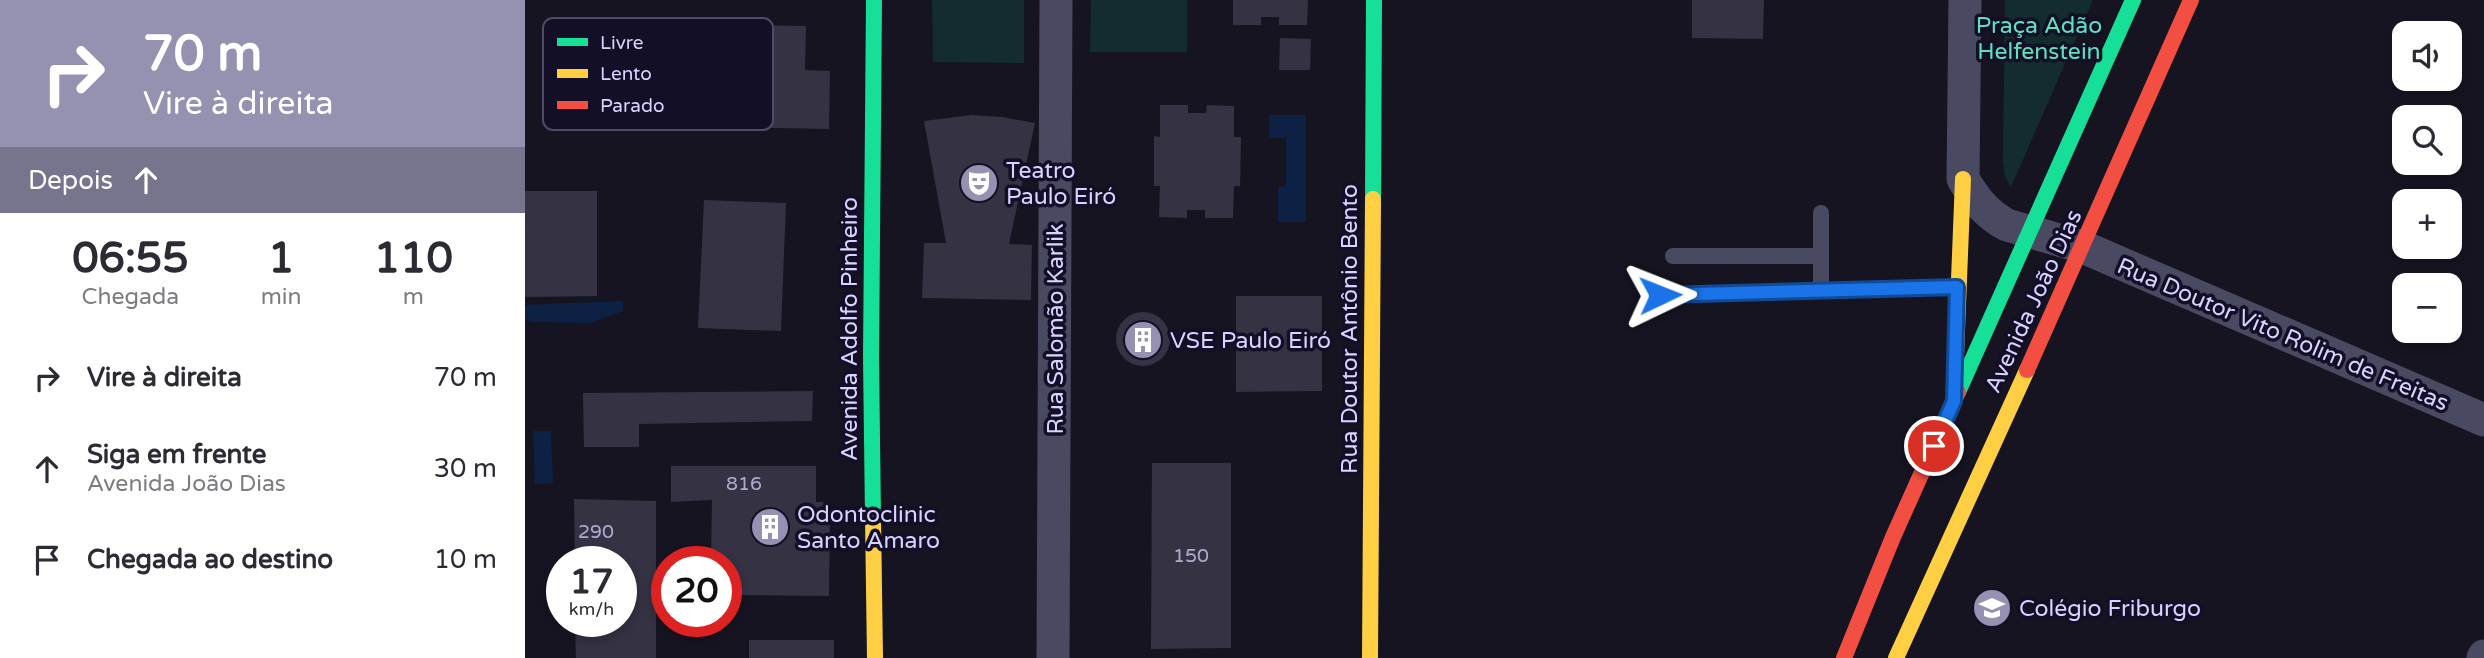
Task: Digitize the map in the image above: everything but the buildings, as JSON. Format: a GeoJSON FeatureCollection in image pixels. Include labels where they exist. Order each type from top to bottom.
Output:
{"type":"FeatureCollection","features":[{"type":"Feature","properties":{"kind":"main road","name":"Avenida Adolfo Pinheiro"},"geometry":{"type":"LineString","coordinates":[[874,0],[871,438],[875,658]]}},
{"type":"Feature","properties":{"kind":"main road","name":"Rua Doutor Antônio Bento"},"geometry":{"type":"LineString","coordinates":[[1370,658],[1374,0]]}},
{"type":"Feature","properties":{"kind":"main road","name":"Avenida João Dias"},"geometry":{"type":"LineString","coordinates":[[1844,658],[1893,537],[2133,0]]}},
{"type":"Feature","properties":{"kind":"main road","name":"Avenida João Dias"},"geometry":{"type":"LineString","coordinates":[[1896,658],[2083,247],[2191,0]]}},
{"type":"Feature","properties":{"kind":"main road"},"geometry":{"type":"LineString","coordinates":[[1954,401],[1963,179]]}},
{"type":"Feature","properties":{"kind":"street","name":"Rua Salomão Karlik"},"geometry":{"type":"LineString","coordinates":[[1053,658],[1056,0]]}},
{"type":"Feature","properties":{"kind":"street"},"geometry":{"type":"LineString","coordinates":[[1963,179],[1965,0]]}},
{"type":"Feature","properties":{"kind":"street","name":"Rua Doutor Vito Rolim de Freitas"},"geometry":{"type":"LineString","coordinates":[[1963,179],[1975,199],[1996,219],[2007,225],[2083,247],[2484,420]]}},
{"type":"Feature","properties":{"kind":"lane"},"geometry":{"type":"LineString","coordinates":[[1821,213],[1821,290]]}},
{"type":"Feature","properties":{"kind":"lane"},"geometry":{"type":"LineString","coordinates":[[1673,256],[1821,256]]}},
{"type":"Feature","properties":{"kind":"lane"},"geometry":{"type":"LineString","coordinates":[[1660,295],[1957,287]]}},
{"type":"Feature","properties":{"kind":"green space"},"geometry":{"type":"Polygon","coordinates":[[[932,0],[1024,0],[1024,63],[933,62],[932,0]]]}},
{"type":"Feature","properties":{"kind":"green space"},"geometry":{"type":"Polygon","coordinates":[[[1091,0],[1187,0],[1187,52],[1090,52],[1091,0]]]}},
{"type":"Feature","properties":{"kind":"green space","name":"Praça Adão Helfenstein"},"geometry":{"type":"Polygon","coordinates":[[[2005,0],[2093,0],[2011,187],[2005,177],[2003,162],[2005,0]]]}},
{"type":"Feature","properties":{"kind":"water"},"geometry":{"type":"Polygon","coordinates":[[[1269,115],[1306,115],[1306,222],[1278,222],[1278,187],[1286,186],[1286,138],[1269,138],[1269,115]]]}},
{"type":"Feature","properties":{"kind":"water"},"geometry":{"type":"Polygon","coordinates":[[[623,301],[623,311],[590,323],[532,322],[525,319],[525,305],[623,301]]]}},
{"type":"Feature","properties":{"kind":"water"},"geometry":{"type":"Polygon","coordinates":[[[533,431],[551,431],[553,483],[535,484],[533,431]]]}},
{"type":"Feature","properties":{"kind":"traffic: fast"},"geometry":{"type":"LineString","coordinates":[[873,518],[871,357],[874,0]]}},
{"type":"Feature","properties":{"kind":"traffic: fast"},"geometry":{"type":"LineString","coordinates":[[1373,199],[1374,0]]}},
{"type":"Feature","properties":{"kind":"traffic: fast"},"geometry":{"type":"LineString","coordinates":[[1958,392],[2133,0]]}},
{"type":"Feature","properties":{"kind":"traffic: slow"},"geometry":{"type":"LineString","coordinates":[[1955,380],[1963,179]]}},
{"type":"Feature","properties":{"kind":"traffic: slow"},"geometry":{"type":"LineString","coordinates":[[1370,658],[1373,199]]}},
{"type":"Feature","properties":{"kind":"traffic: slow"},"geometry":{"type":"LineString","coordinates":[[1896,658],[2027,370]]}},
{"type":"Feature","properties":{"kind":"traffic: slow"},"geometry":{"type":"LineString","coordinates":[[873,518],[875,658]]}},
{"type":"Feature","properties":{"kind":"traffic: jam"},"geometry":{"type":"LineString","coordinates":[[2027,370],[2191,0]]}},
{"type":"Feature","properties":{"kind":"traffic: jam"},"geometry":{"type":"LineString","coordinates":[[1844,658],[1893,537],[1958,392]]}},
{"type":"Feature","properties":{"kind":"place","name":"Teatro Paulo Eiró"},"geometry":{"type":"Point","coordinates":[979,183]}},
{"type":"Feature","properties":{"kind":"place","name":"VSE Paulo Eiró"},"geometry":{"type":"Point","coordinates":[1143,340]}},
{"type":"Feature","properties":{"kind":"place","name":"Odontoclinic Santo Amaro"},"geometry":{"type":"Point","coordinates":[770,527]}},
{"type":"Feature","properties":{"kind":"place","name":"Colégio Friburgo"},"geometry":{"type":"Point","coordinates":[1992,608]}},
{"type":"Feature","properties":{"kind":"route"},"geometry":{"type":"LineString","coordinates":[[1660,295],[1957,287],[1954,401],[1934,446]]}}]}
